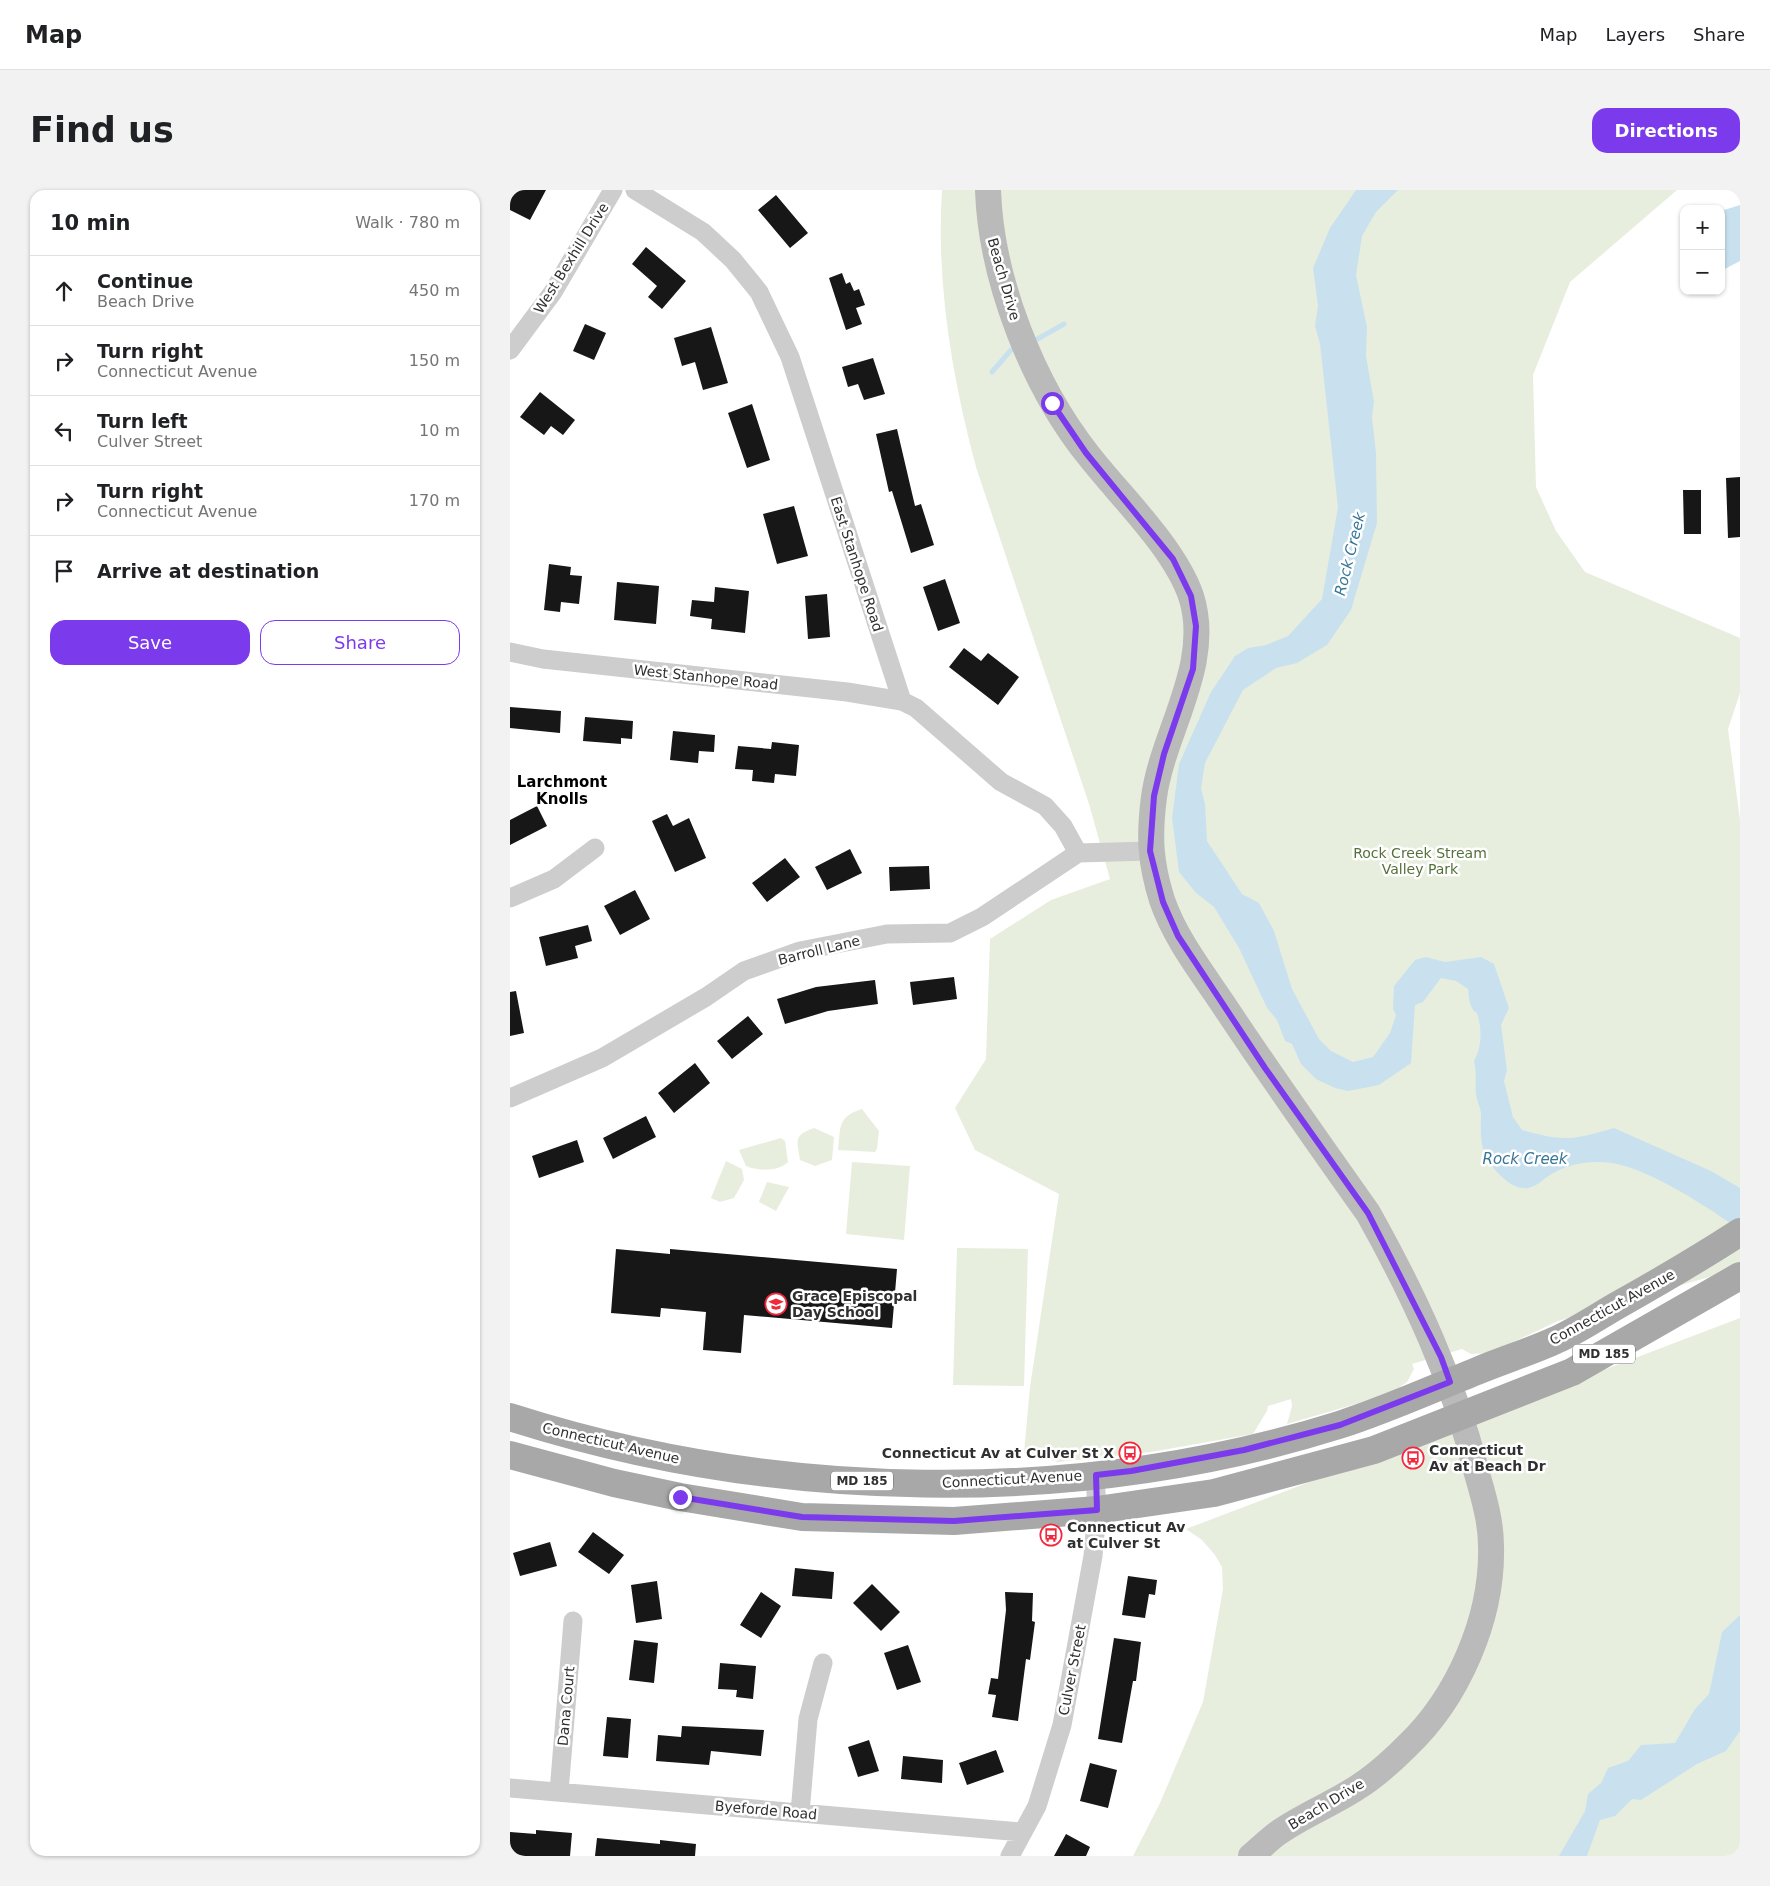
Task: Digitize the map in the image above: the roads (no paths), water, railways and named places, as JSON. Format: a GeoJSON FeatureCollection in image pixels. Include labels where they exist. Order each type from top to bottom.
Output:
{"type":"FeatureCollection","features":[{"type":"Feature","properties":{"kind":"main road","name":"Connecticut Avenue"},"geometry":{"type":"LineString","coordinates":[[510,1417],[549,1430],[657,1456],[835,1480],[944,1483],[1064,1479],[1131,1471],[1244,1450],[1330,1427],[1450,1382],[1557,1340],[1702,1257],[1740,1232]]}},
{"type":"Feature","properties":{"kind":"main road","name":"MD 185"},"geometry":{"type":"LineString","coordinates":[[510,1455],[590,1478],[622,1485],[680,1497],[802,1517],[954,1521],[1097,1510],[1214,1493],[1374,1450],[1572,1372],[1740,1276]]}},
{"type":"Feature","properties":{"kind":"main road"},"geometry":{"type":"LineString","coordinates":[[622,1485],[631,1450]]}},
{"type":"Feature","properties":{"kind":"street","name":"West Bexhill Drive"},"geometry":{"type":"LineString","coordinates":[[510,350],[553,292],[613,190]]}},
{"type":"Feature","properties":{"kind":"street","name":"East Stanhope Road"},"geometry":{"type":"LineString","coordinates":[[635,190],[703,232],[733,260],[759,292],[790,357],[902,701]]}},
{"type":"Feature","properties":{"kind":"street","name":"Beach Drive"},"geometry":{"type":"LineString","coordinates":[[988,190],[989,224],[1013,318],[1052,403],[1086,453],[1173,559],[1191,596],[1196,626],[1193,669],[1164,754],[1154,796],[1150,851],[1163,902],[1178,936],[1265,1068],[1368,1213],[1441,1357],[1461,1416],[1488,1512],[1492,1545],[1490,1579],[1474,1643],[1448,1698],[1407,1747],[1357,1788],[1278,1833],[1251,1856]]}},
{"type":"Feature","properties":{"kind":"street","name":"West Stanhope Road"},"geometry":{"type":"LineString","coordinates":[[510,652],[543,659],[847,692],[902,701]]}},
{"type":"Feature","properties":{"kind":"street"},"geometry":{"type":"LineString","coordinates":[[902,701],[916,708],[1001,782],[1045,806],[1063,826],[1078,853],[1150,851]]}},
{"type":"Feature","properties":{"kind":"street"},"geometry":{"type":"LineString","coordinates":[[510,898],[554,879],[595,848]]}},
{"type":"Feature","properties":{"kind":"street","name":"Barroll Lane"},"geometry":{"type":"LineString","coordinates":[[510,1098],[602,1058],[706,997],[744,971],[800,951],[887,934],[950,933],[982,917],[1078,853]]}},
{"type":"Feature","properties":{"kind":"street","name":"Culver Street"},"geometry":{"type":"LineString","coordinates":[[1010,1856],[1021,1832],[1037,1806],[1062,1725],[1093,1556],[1097,1510],[1096,1475]]}},
{"type":"Feature","properties":{"kind":"street","name":"Dana Court"},"geometry":{"type":"LineString","coordinates":[[559,1792],[573,1621]]}},
{"type":"Feature","properties":{"kind":"street"},"geometry":{"type":"LineString","coordinates":[[800,1813],[808,1719],[823,1663]]}},
{"type":"Feature","properties":{"kind":"street","name":"Byeforde Road"},"geometry":{"type":"LineString","coordinates":[[510,1788],[1021,1832]]}},
{"type":"Feature","properties":{"kind":"water","name":"Rock Creek"},"geometry":{"type":"Polygon","coordinates":[[[1356,190],[1398,190],[1376,212],[1362,236],[1356,275],[1367,327],[1366,356],[1374,402],[1372,417],[1376,453],[1377,523],[1351,610],[1327,645],[1297,663],[1276,668],[1243,690],[1205,763],[1201,788],[1205,804],[1207,841],[1242,894],[1259,903],[1274,931],[1292,989],[1319,1039],[1331,1051],[1353,1062],[1373,1057],[1390,1033],[1396,1015],[1393,1009],[1394,986],[1415,960],[1426,957],[1445,962],[1481,957],[1494,964],[1509,1008],[1501,1025],[1507,1070],[1504,1081],[1513,1117],[1522,1130],[1558,1138],[1568,1138],[1614,1128],[1711,1171],[1740,1188],[1740,1230],[1679,1190],[1644,1173],[1612,1163],[1588,1162],[1572,1165],[1557,1171],[1528,1188],[1516,1186],[1498,1174],[1484,1153],[1481,1136],[1481,1113],[1476,1095],[1474,1061],[1480,1044],[1480,1025],[1477,1013],[1471,1006],[1468,989],[1456,981],[1441,978],[1423,1002],[1415,1005],[1411,1063],[1379,1085],[1348,1091],[1335,1088],[1316,1079],[1301,1064],[1292,1044],[1285,1041],[1277,1020],[1267,1008],[1239,948],[1214,907],[1196,893],[1179,872],[1172,818],[1179,764],[1211,692],[1235,656],[1248,648],[1266,645],[1288,636],[1322,599],[1338,507],[1320,344],[1315,326],[1318,306],[1313,268],[1330,228],[1356,190]]]}},
{"type":"Feature","properties":{"kind":"water"},"geometry":{"type":"Polygon","coordinates":[[[1740,205],[1740,261],[1725,269],[1725,250],[1725,210],[1740,205]]]}},
{"type":"Feature","properties":{"kind":"water"},"geometry":{"type":"Polygon","coordinates":[[[1740,1615],[1740,1731],[1726,1751],[1697,1764],[1641,1800],[1632,1799],[1615,1816],[1600,1820],[1587,1856],[1559,1856],[1585,1811],[1588,1794],[1601,1783],[1608,1768],[1628,1761],[1641,1745],[1675,1743],[1695,1709],[1709,1694],[1722,1632],[1740,1615]]]}},
{"type":"Feature","properties":{"kind":"waterway"},"geometry":{"type":"LineString","coordinates":[[1034,341],[1064,324]]}},
{"type":"Feature","properties":{"kind":"waterway"},"geometry":{"type":"LineString","coordinates":[[992,372],[1011,350]]}},
{"type":"Feature","properties":{"kind":"place","name":"Grace Episcopal Day School"},"geometry":{"type":"Point","coordinates":[776,1304]}},
{"type":"Feature","properties":{"kind":"place","name":"Connecticut Av at Culver St X"},"geometry":{"type":"Point","coordinates":[1130,1453]}},
{"type":"Feature","properties":{"kind":"place","name":"Connecticut Av at Beach Dr"},"geometry":{"type":"Point","coordinates":[1413,1458]}},
{"type":"Feature","properties":{"kind":"place","name":"Connecticut Av at Culver St"},"geometry":{"type":"Point","coordinates":[1051,1535]}},
{"type":"Feature","properties":{"kind":"district","name":"Larchmont Knolls"},"geometry":{"type":"Point","coordinates":[562,790]}},
{"type":"Feature","properties":{"kind":"park label","name":"Rock Creek Stream Valley Park"},"geometry":{"type":"Point","coordinates":[1420,862]}}]}
